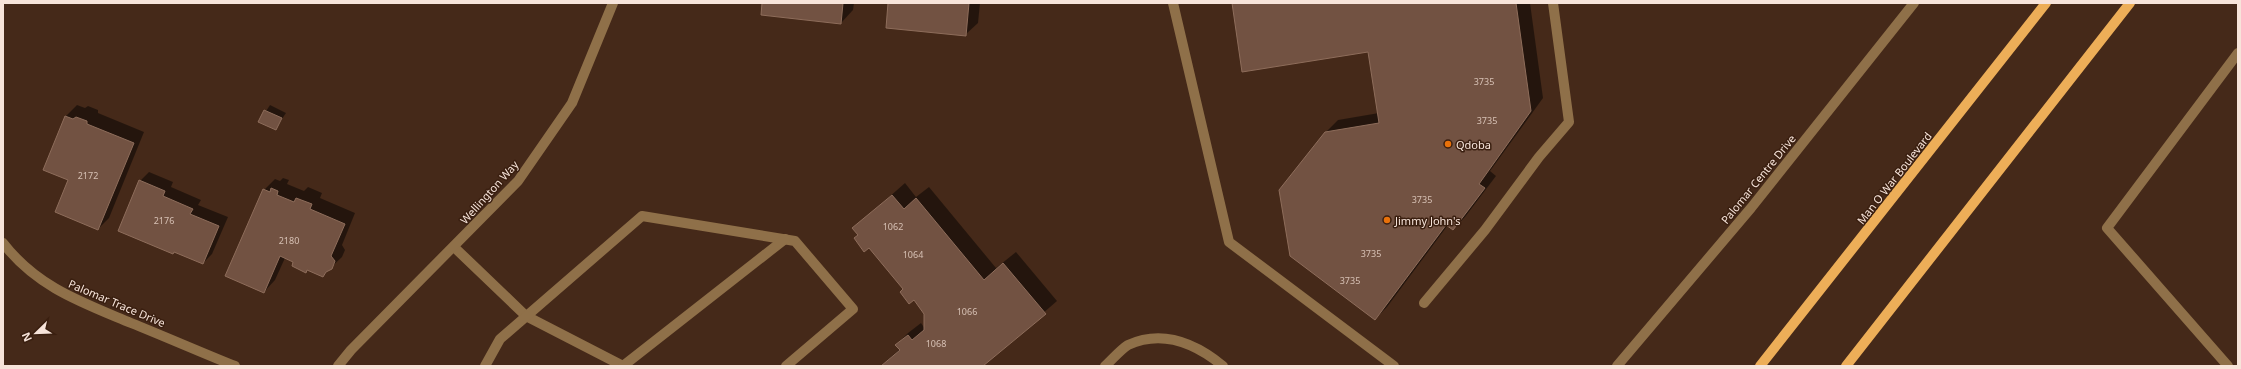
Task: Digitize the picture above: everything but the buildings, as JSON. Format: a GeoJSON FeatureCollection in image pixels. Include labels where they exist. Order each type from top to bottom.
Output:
{"type":"FeatureCollection","features":[{"type":"Feature","properties":{"kind":"main road","name":"Man O War Boulevard"},"geometry":{"type":"LineString","coordinates":[[1760,366],[2046,3]]}},
{"type":"Feature","properties":{"kind":"main road"},"geometry":{"type":"LineString","coordinates":[[1846,366],[2130,3]]}},
{"type":"Feature","properties":{"kind":"street","name":"Wellington Way"},"geometry":{"type":"LineString","coordinates":[[338,366],[351,350],[454,248],[518,181],[572,103],[612,3]]}},
{"type":"Feature","properties":{"kind":"street"},"geometry":{"type":"LineString","coordinates":[[1173,3],[1229,242],[1394,366]]}},
{"type":"Feature","properties":{"kind":"street"},"geometry":{"type":"LineString","coordinates":[[1424,303],[1485,230],[1539,157],[1568,122],[1553,3]]}},
{"type":"Feature","properties":{"kind":"street","name":"Palomar Centre Drive"},"geometry":{"type":"LineString","coordinates":[[1617,366],[1751,208],[1914,3]]}},
{"type":"Feature","properties":{"kind":"street"},"geometry":{"type":"LineString","coordinates":[[2228,366],[2107,228],[2238,53]]}},
{"type":"Feature","properties":{"kind":"street"},"geometry":{"type":"LineString","coordinates":[[486,366],[500,339],[642,216],[795,241],[853,309],[786,366]]}},
{"type":"Feature","properties":{"kind":"street"},"geometry":{"type":"LineString","coordinates":[[454,248],[526,316],[623,366],[785,239]]}},
{"type":"Feature","properties":{"kind":"street","name":"Palomar Trace Drive"},"geometry":{"type":"LineString","coordinates":[[3,244],[17,262],[35,277],[66,296],[235,366]]}},
{"type":"Feature","properties":{"kind":"street"},"geometry":{"type":"LineString","coordinates":[[1105,366],[1127,346],[1150,338],[1177,339],[1212,357],[1223,366]]}},
{"type":"Feature","properties":{"kind":"place","name":"Qdoba"},"geometry":{"type":"Point","coordinates":[1448,144]}},
{"type":"Feature","properties":{"kind":"place","name":"Jimmy John's"},"geometry":{"type":"Point","coordinates":[1387,220]}}]}
